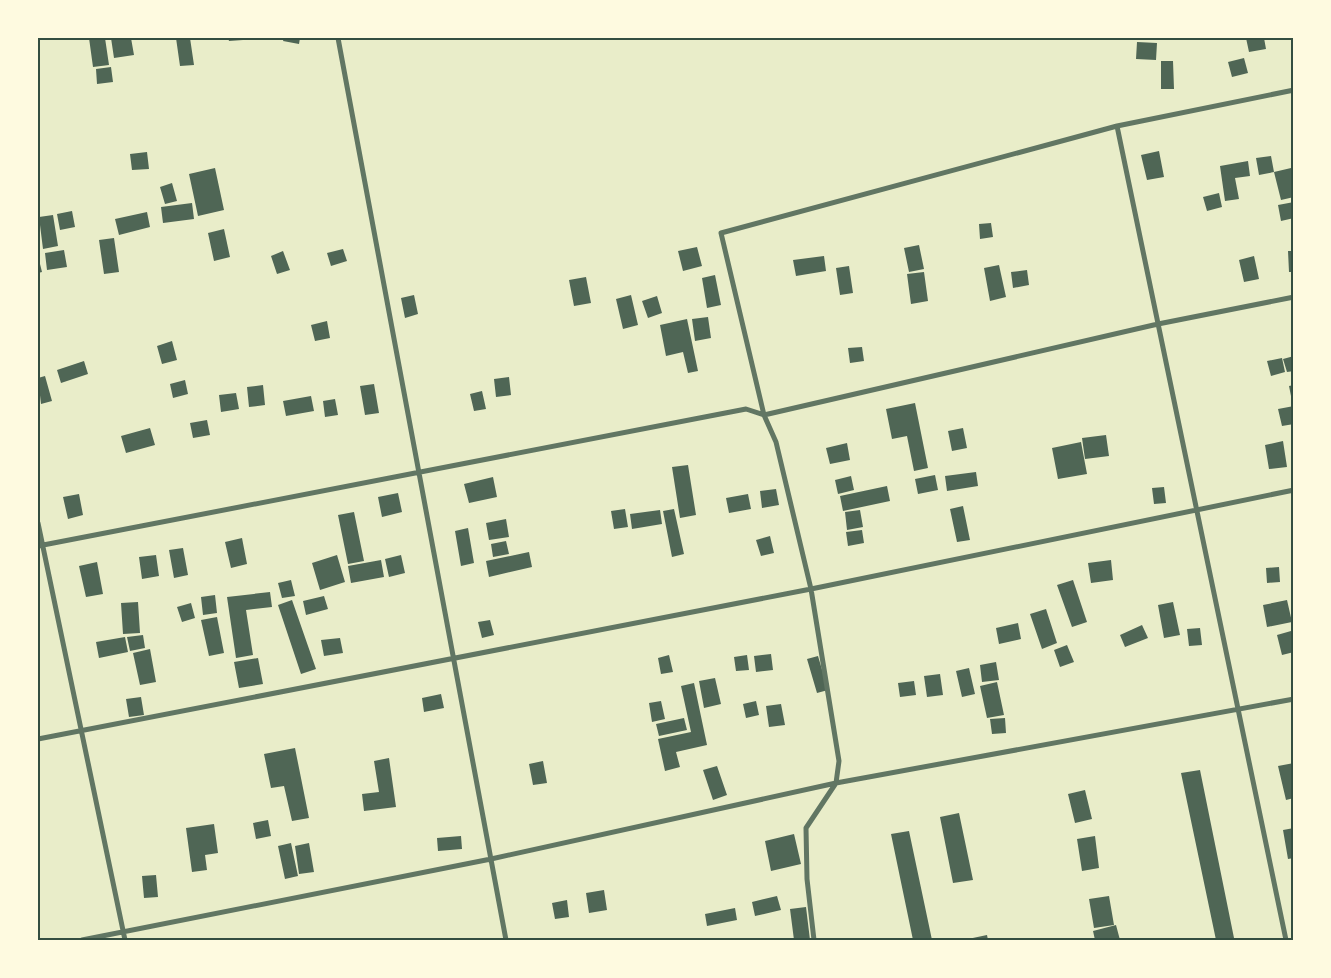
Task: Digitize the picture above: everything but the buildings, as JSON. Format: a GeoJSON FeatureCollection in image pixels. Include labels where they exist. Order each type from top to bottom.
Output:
{"type":"FeatureCollection","features":[{"type":"Feature","properties":{"kind":"street"},"geometry":{"type":"LineString","coordinates":[[338,38],[506,940]]}},
{"type":"Feature","properties":{"kind":"street"},"geometry":{"type":"LineString","coordinates":[[814,940],[807,879],[806,828],[836,783],[839,761],[811,589],[776,442],[764,415],[721,233],[1117,126],[1294,90]]}},
{"type":"Feature","properties":{"kind":"street"},"geometry":{"type":"LineString","coordinates":[[1117,126],[1286,940]]}},
{"type":"Feature","properties":{"kind":"street"},"geometry":{"type":"LineString","coordinates":[[40,546],[746,409],[764,415],[1158,324],[1294,297]]}},
{"type":"Feature","properties":{"kind":"street"},"geometry":{"type":"LineString","coordinates":[[38,739],[811,589],[1294,490]]}},
{"type":"Feature","properties":{"kind":"street"},"geometry":{"type":"LineString","coordinates":[[38,523],[40,546],[126,940]]}},
{"type":"Feature","properties":{"kind":"street"},"geometry":{"type":"LineString","coordinates":[[82,940],[491,859],[836,783],[1294,699]]}}]}
